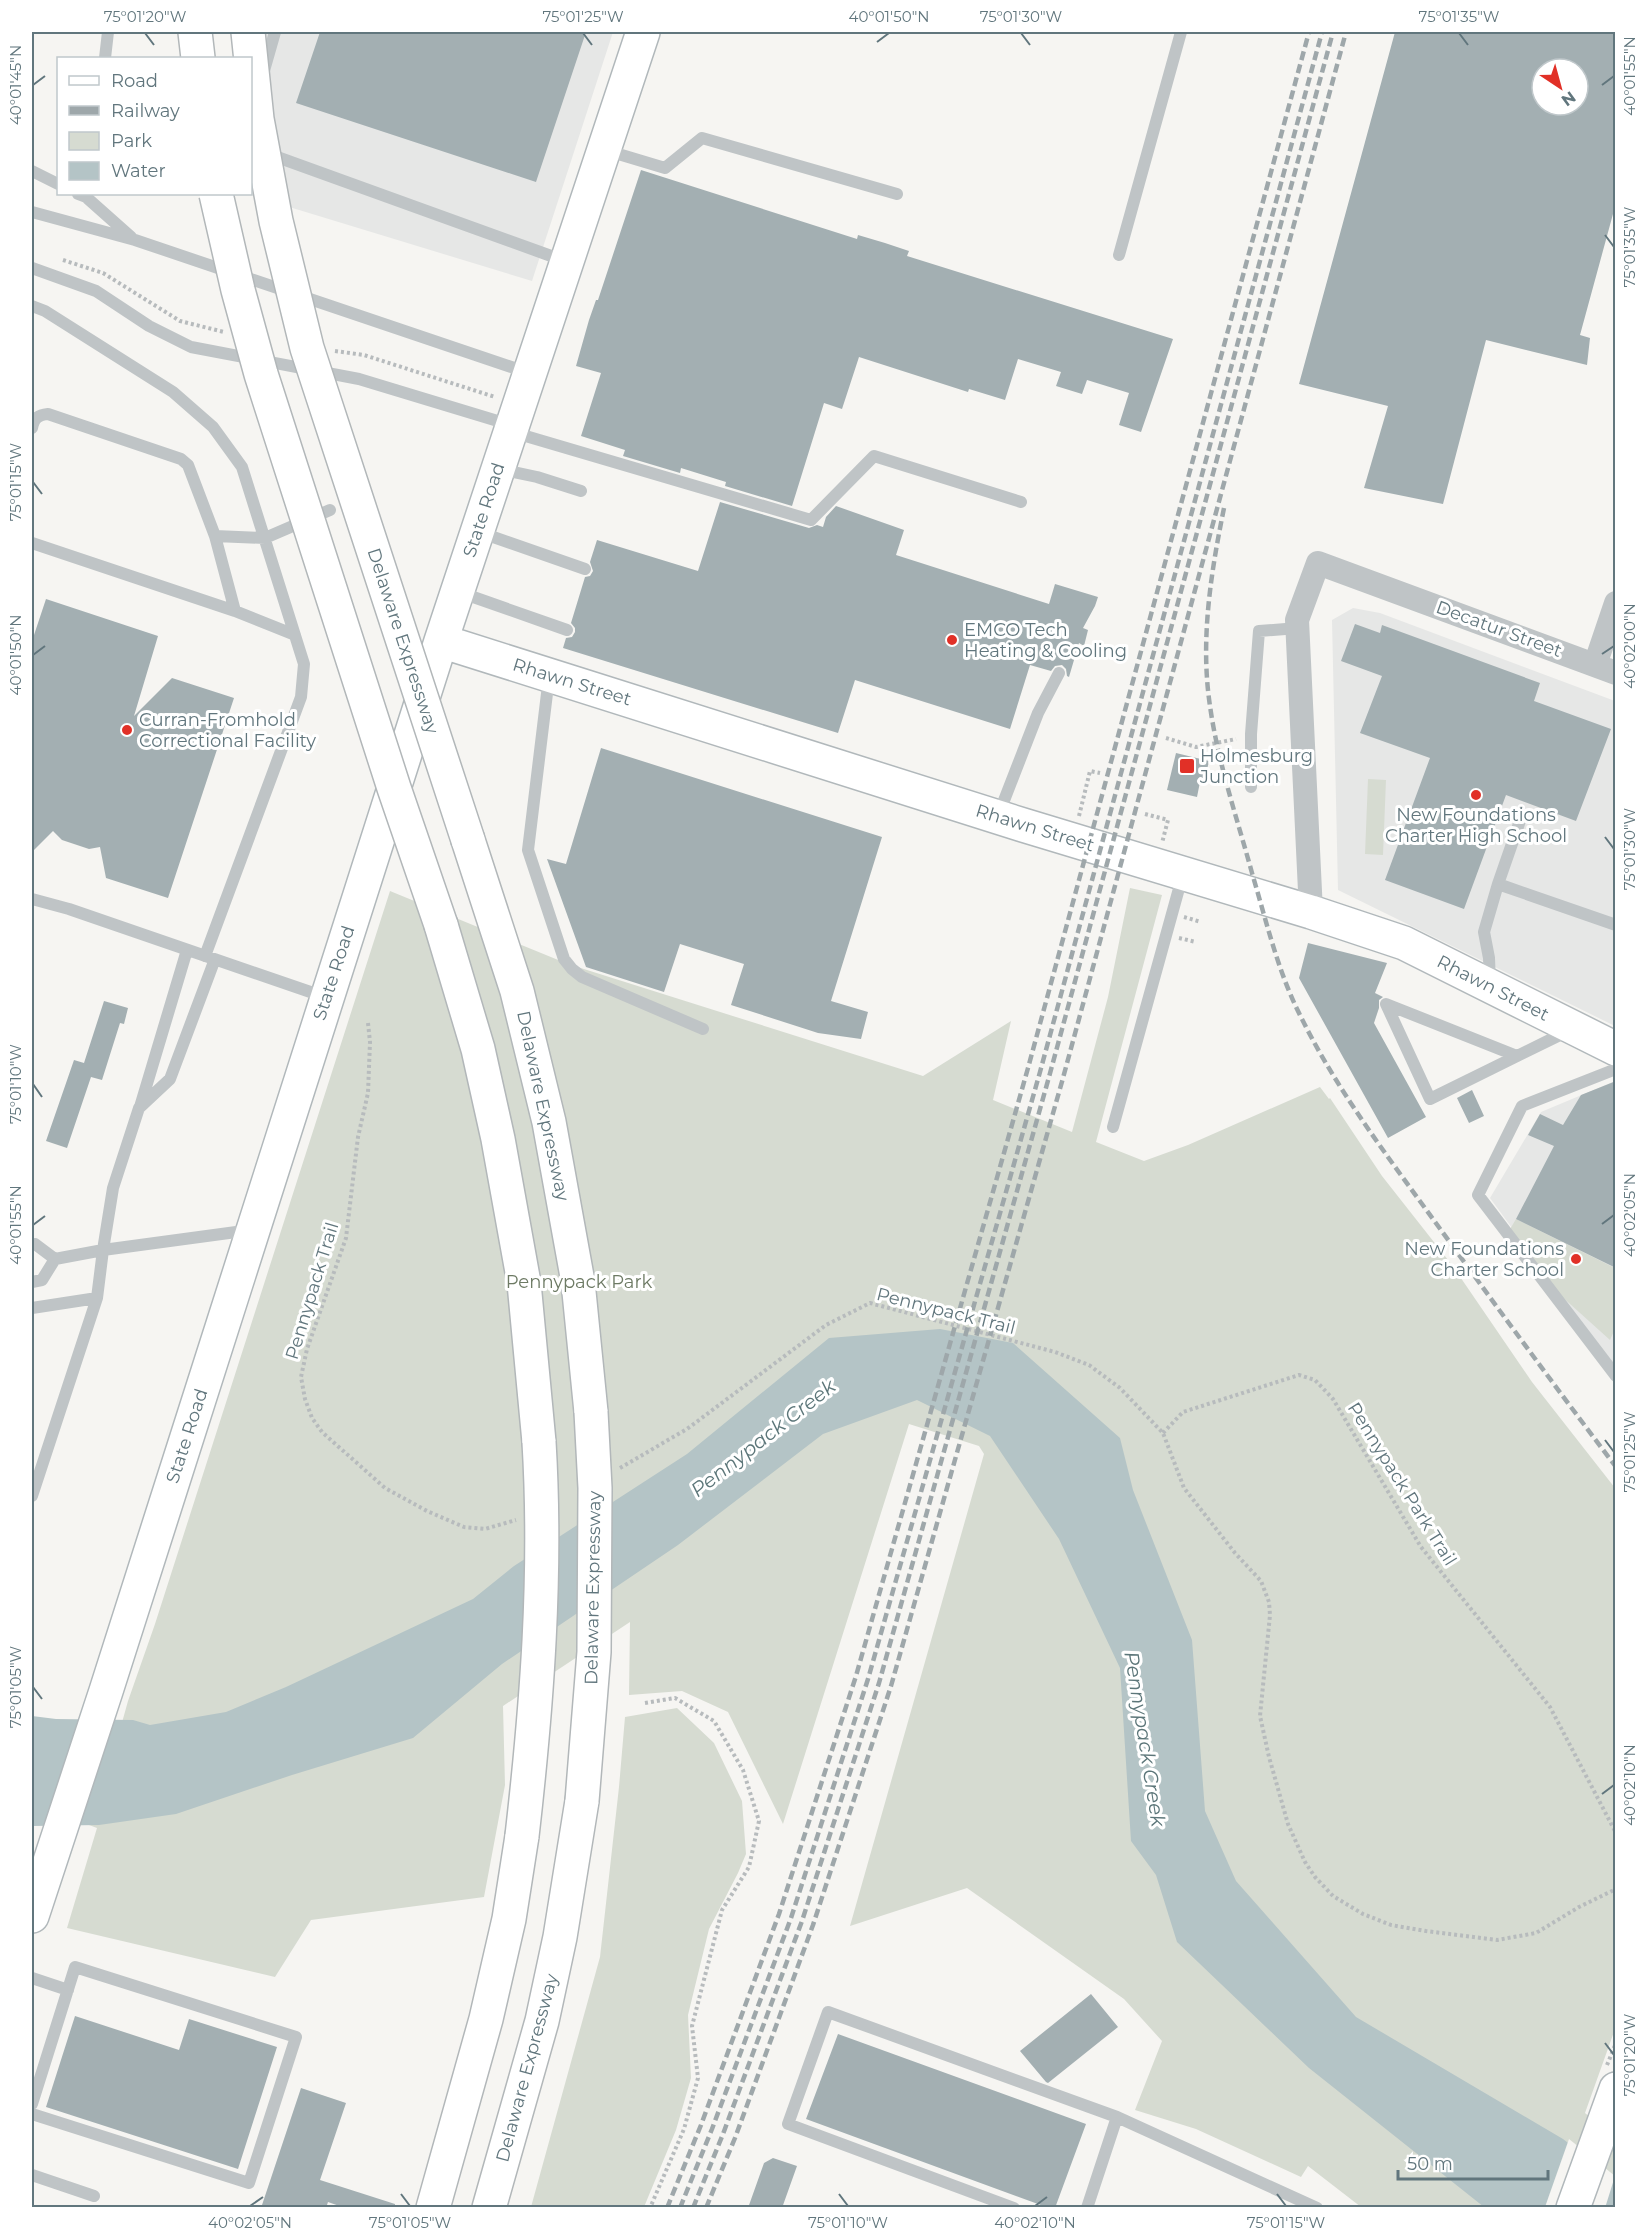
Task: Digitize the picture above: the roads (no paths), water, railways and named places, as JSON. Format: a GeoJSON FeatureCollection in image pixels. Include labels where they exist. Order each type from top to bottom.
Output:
{"type":"FeatureCollection","features":[{"type":"Feature","properties":{"kind":"main road"},"geometry":{"type":"LineString","coordinates":[[195,32],[198,57]]}},
{"type":"Feature","properties":{"kind":"main road","name":"Delaware Expressway"},"geometry":{"type":"LineString","coordinates":[[248,32],[251,57]]}},
{"type":"Feature","properties":{"kind":"main road","name":"State Road"},"geometry":{"type":"LineString","coordinates":[[32,1916],[441,641],[643,32]]}},
{"type":"Feature","properties":{"kind":"main road","name":"Delaware Expressway"},"geometry":{"type":"LineString","coordinates":[[252,70],[257,118],[276,220],[307,348],[517,991],[549,1122],[578,1282],[596,1488],[594,1653],[582,1801],[560,1936],[542,2021],[489,2208]]}},
{"type":"Feature","properties":{"kind":"main road"},"geometry":{"type":"LineString","coordinates":[[216,195],[238,290],[261,374],[394,788],[441,926],[478,1049],[498,1139],[524,1283],[542,1495],[539,1636],[533,1737],[522,1836],[509,1919],[486,2019],[433,2208]]}},
{"type":"Feature","properties":{"kind":"main road","name":"Rhawn Street"},"geometry":{"type":"LineString","coordinates":[[441,641],[1404,943],[1616,1049]]}},
{"type":"Feature","properties":{"kind":"main road"},"geometry":{"type":"LineString","coordinates":[[1573,2208],[1616,2089]]}},
{"type":"Feature","properties":{"kind":"street","name":"Decatur Street"},"geometry":{"type":"LineString","coordinates":[[1298,628],[1297,620],[1318,563],[1606,669]]}},
{"type":"Feature","properties":{"kind":"street"},"geometry":{"type":"LineString","coordinates":[[1606,669],[1616,603]]}},
{"type":"Feature","properties":{"kind":"street"},"geometry":{"type":"LineString","coordinates":[[1298,628],[1311,912]]}},
{"type":"Feature","properties":{"kind":"lane"},"geometry":{"type":"LineString","coordinates":[[105,57],[108,32]]}},
{"type":"Feature","properties":{"kind":"lane"},"geometry":{"type":"LineString","coordinates":[[252,111],[275,32]]}},
{"type":"Feature","properties":{"kind":"lane"},"geometry":{"type":"LineString","coordinates":[[1119,255],[1181,32]]}},
{"type":"Feature","properties":{"kind":"lane"},"geometry":{"type":"LineString","coordinates":[[604,149],[665,168],[702,138],[897,194]]}},
{"type":"Feature","properties":{"kind":"lane"},"geometry":{"type":"LineString","coordinates":[[252,149],[567,262]]}},
{"type":"Feature","properties":{"kind":"lane"},"geometry":{"type":"LineString","coordinates":[[32,171],[57,184]]}},
{"type":"Feature","properties":{"kind":"lane"},"geometry":{"type":"LineString","coordinates":[[84,195],[135,240]]}},
{"type":"Feature","properties":{"kind":"lane"},"geometry":{"type":"LineString","coordinates":[[32,212],[135,240],[530,373]]}},
{"type":"Feature","properties":{"kind":"lane"},"geometry":{"type":"LineString","coordinates":[[32,268],[96,291],[149,326],[191,347],[359,379],[512,429],[811,520],[874,456],[1022,502]]}},
{"type":"Feature","properties":{"kind":"lane"},"geometry":{"type":"LineString","coordinates":[[32,306],[45,311],[173,393],[213,428],[242,467],[303,664],[301,697],[172,1074],[170,1079],[139,1108]]}},
{"type":"Feature","properties":{"kind":"lane"},"geometry":{"type":"LineString","coordinates":[[32,428],[34,420],[40,415],[48,414],[181,459],[192,471],[215,536],[235,611]]}},
{"type":"Feature","properties":{"kind":"lane"},"geometry":{"type":"LineString","coordinates":[[498,469],[537,477],[581,491]]}},
{"type":"Feature","properties":{"kind":"lane"},"geometry":{"type":"LineString","coordinates":[[215,536],[265,538],[330,510]]}},
{"type":"Feature","properties":{"kind":"lane"},"geometry":{"type":"LineString","coordinates":[[477,531],[585,569]]}},
{"type":"Feature","properties":{"kind":"lane"},"geometry":{"type":"LineString","coordinates":[[32,543],[235,611],[295,635]]}},
{"type":"Feature","properties":{"kind":"lane"},"geometry":{"type":"LineString","coordinates":[[457,592],[567,630]]}},
{"type":"Feature","properties":{"kind":"lane"},"geometry":{"type":"LineString","coordinates":[[1251,787],[1251,734],[1259,631],[1298,628]]}},
{"type":"Feature","properties":{"kind":"lane"},"geometry":{"type":"LineString","coordinates":[[998,817],[1038,713],[1059,674]]}},
{"type":"Feature","properties":{"kind":"lane"},"geometry":{"type":"LineString","coordinates":[[549,676],[528,850],[564,959],[582,977],[702,1029]]}},
{"type":"Feature","properties":{"kind":"lane"},"geometry":{"type":"LineString","coordinates":[[1490,986],[1489,958],[1484,932],[1522,815]]}},
{"type":"Feature","properties":{"kind":"lane"},"geometry":{"type":"LineString","coordinates":[[1113,1128],[1184,873]]}},
{"type":"Feature","properties":{"kind":"lane"},"geometry":{"type":"LineString","coordinates":[[1498,884],[1616,925]]}},
{"type":"Feature","properties":{"kind":"lane"},"geometry":{"type":"LineString","coordinates":[[32,899],[69,909],[326,997]]}},
{"type":"Feature","properties":{"kind":"lane"},"geometry":{"type":"LineString","coordinates":[[32,1496],[97,1298],[113,1188],[187,950]]}},
{"type":"Feature","properties":{"kind":"lane"},"geometry":{"type":"LineString","coordinates":[[1516,1056],[1386,1004],[1430,1099],[1574,1029]]}},
{"type":"Feature","properties":{"kind":"lane"},"geometry":{"type":"LineString","coordinates":[[1616,1069],[1522,1106],[1478,1195],[1616,1376]]}},
{"type":"Feature","properties":{"kind":"lane"},"geometry":{"type":"LineString","coordinates":[[32,1245],[34,1244],[55,1259],[103,1250],[252,1230]]}},
{"type":"Feature","properties":{"kind":"lane"},"geometry":{"type":"LineString","coordinates":[[32,1282],[42,1280],[55,1259]]}},
{"type":"Feature","properties":{"kind":"lane"},"geometry":{"type":"LineString","coordinates":[[32,1308],[97,1298]]}},
{"type":"Feature","properties":{"kind":"lane"},"geometry":{"type":"LineString","coordinates":[[32,2114],[249,2183],[296,2037],[75,1967],[33,2096]]}},
{"type":"Feature","properties":{"kind":"lane"},"geometry":{"type":"LineString","coordinates":[[32,1978],[68,1990]]}},
{"type":"Feature","properties":{"kind":"lane"},"geometry":{"type":"LineString","coordinates":[[1014,2208],[788,2124],[828,2012],[1117,2117],[1317,2208]]}},
{"type":"Feature","properties":{"kind":"lane"},"geometry":{"type":"LineString","coordinates":[[1086,2208],[1117,2117]]}},
{"type":"Feature","properties":{"kind":"lane"},"geometry":{"type":"LineString","coordinates":[[32,2175],[94,2196]]}},
{"type":"Feature","properties":{"kind":"water","name":"Pennypack Creek"},"geometry":{"type":"Polygon","coordinates":[[[940,1329],[1013,1343],[1120,1438],[1133,1490],[1192,1640],[1205,1811],[1236,1881],[1356,2017],[1563,2139],[1615,2179],[1615,2207],[1484,2207],[1309,2068],[1177,1942],[1156,1875],[1131,1841],[1120,1668],[1059,1539],[990,1436],[917,1400],[823,1434],[678,1545],[502,1664],[413,1738],[176,1814],[99,1825],[32,1826],[32,1716],[56,1719],[133,1720],[150,1725],[226,1712],[286,1687],[473,1599],[514,1566],[687,1454],[829,1338],[940,1329]]]}},
{"type":"Feature","properties":{"kind":"railway"},"geometry":{"type":"LineString","coordinates":[[667,2208],[701,2125],[779,1914],[856,1676],[1028,1068],[1309,32]]}},
{"type":"Feature","properties":{"kind":"railway"},"geometry":{"type":"LineString","coordinates":[[680,2208],[791,1918],[868,1679],[1040,1072],[1322,32]]}},
{"type":"Feature","properties":{"kind":"railway"},"geometry":{"type":"LineString","coordinates":[[693,2208],[802,1921],[879,1683],[1049,1077],[1333,32]]}},
{"type":"Feature","properties":{"kind":"railway"},"geometry":{"type":"LineString","coordinates":[[706,2208],[735,2138],[813,1925],[891,1686],[1063,1078],[1346,32]]}},
{"type":"Feature","properties":{"kind":"railway"},"geometry":{"type":"LineString","coordinates":[[1224,508],[1208,606],[1206,656],[1210,706],[1228,790],[1284,978],[1312,1039],[1361,1118],[1616,1467]]}},
{"type":"Feature","properties":{"kind":"place","name":"EMCO Tech Heating & Cooling"},"geometry":{"type":"Point","coordinates":[952,640]}},
{"type":"Feature","properties":{"kind":"place","name":"Curran-Fromhold Correctional Facility"},"geometry":{"type":"Point","coordinates":[127,730]}},
{"type":"Feature","properties":{"kind":"place","name":"Holmesburg Junction"},"geometry":{"type":"Point","coordinates":[1187,766]}},
{"type":"Feature","properties":{"kind":"place","name":"New Foundations Charter High School"},"geometry":{"type":"Point","coordinates":[1476,795]}},
{"type":"Feature","properties":{"kind":"place","name":"New Foundations Charter School"},"geometry":{"type":"Point","coordinates":[1576,1259]}},
{"type":"Feature","properties":{"kind":"park label","name":"Pennypack Park"},"geometry":{"type":"Point","coordinates":[579,1282]}}]}
